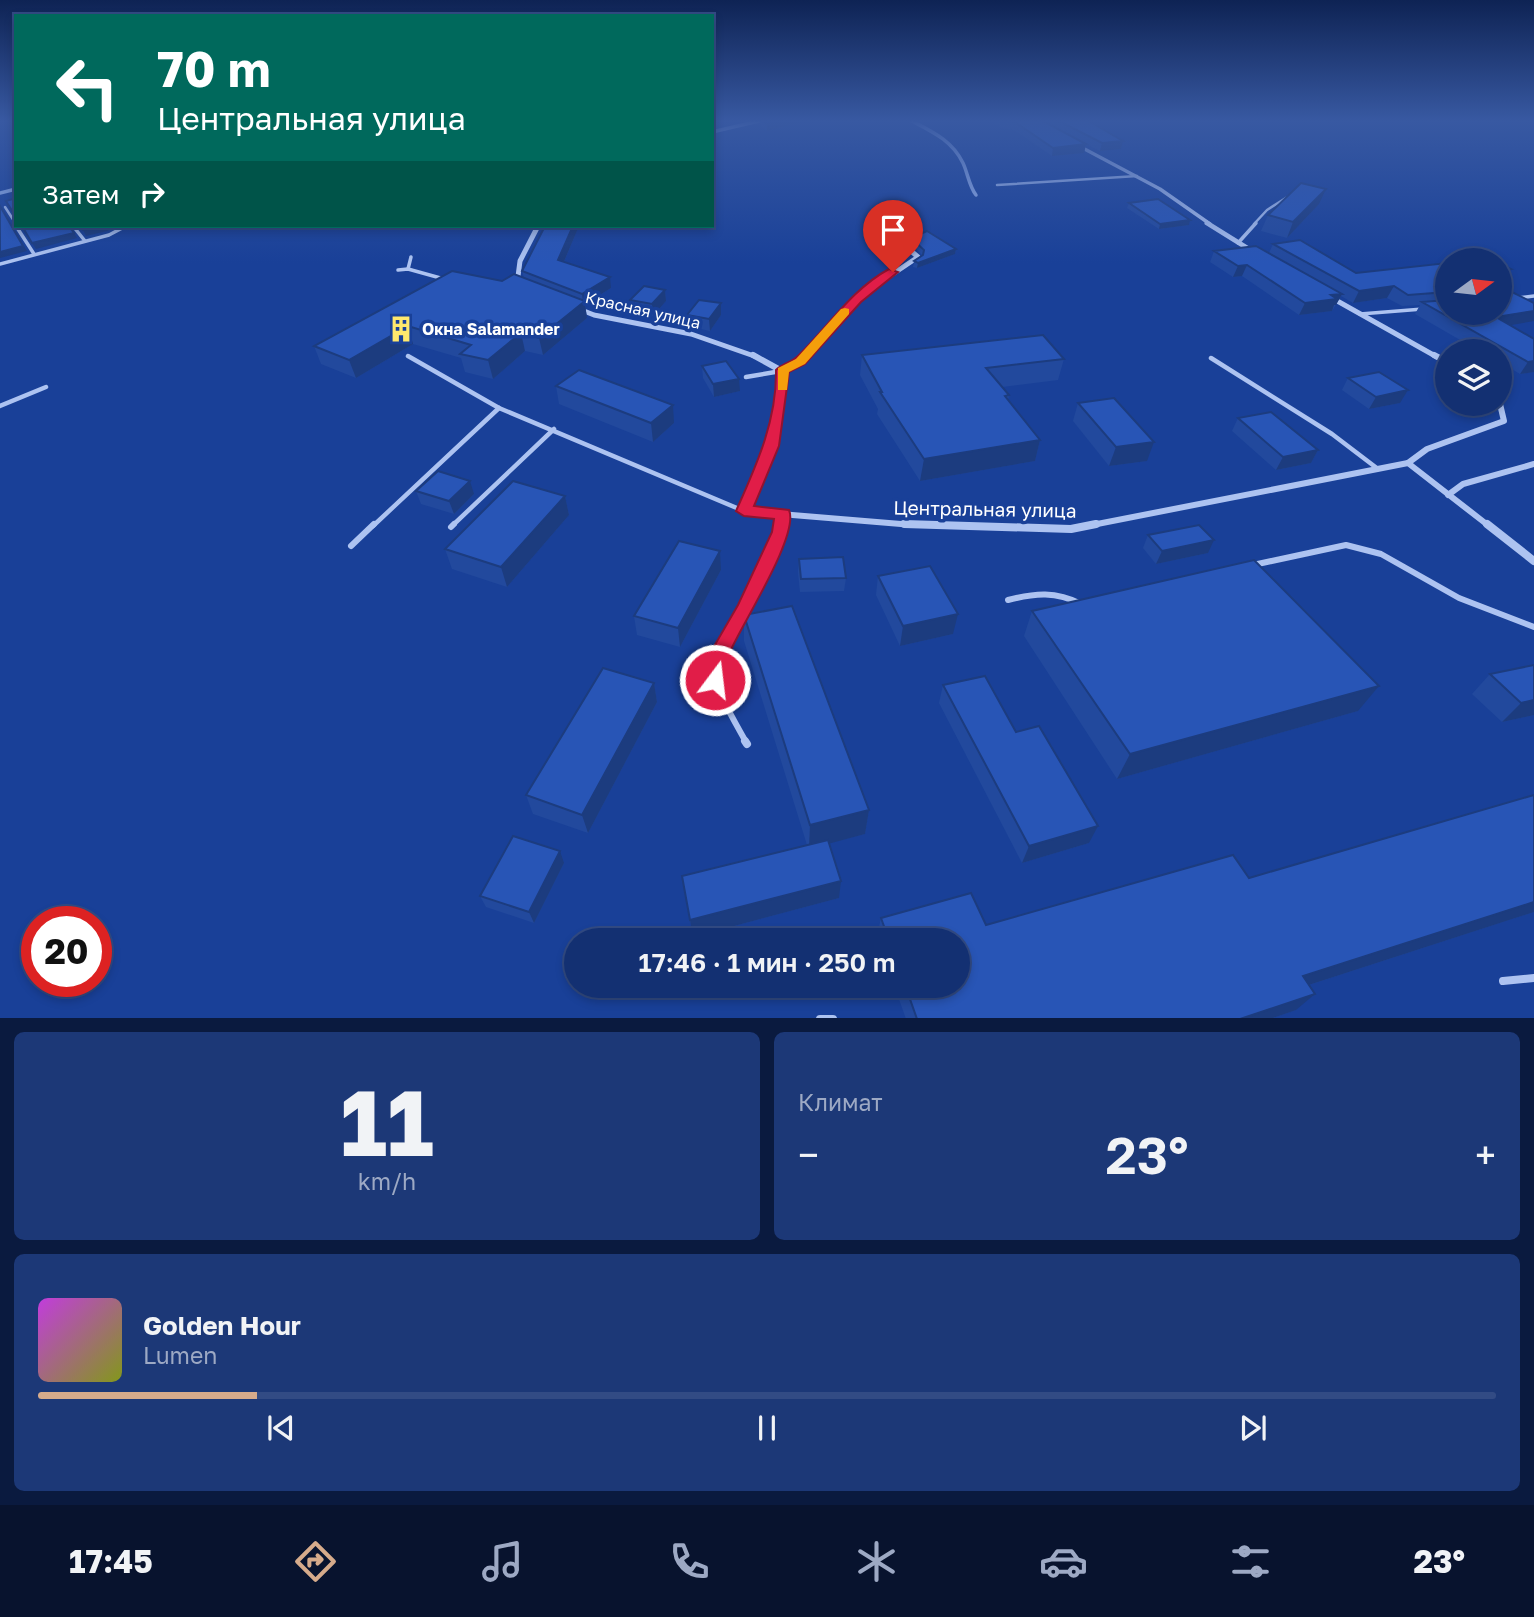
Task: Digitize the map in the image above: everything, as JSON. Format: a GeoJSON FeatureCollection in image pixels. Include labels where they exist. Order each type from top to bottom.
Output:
{"type":"FeatureCollection","features":[{"type":"Feature","properties":{"kind":"street"},"geometry":{"type":"LineString","coordinates":[[1121,168],[1160,189],[1260,256]]}},
{"type":"Feature","properties":{"kind":"street"},"geometry":{"type":"LineString","coordinates":[[744,511],[772,446],[782,370],[800,361],[880,279],[918,257],[904,246],[897,234],[893,217]]}},
{"type":"Feature","properties":{"kind":"street"},"geometry":{"type":"LineString","coordinates":[[529,289],[517,285],[518,262],[537,228]]}},
{"type":"Feature","properties":{"kind":"street"},"geometry":{"type":"LineString","coordinates":[[1327,294],[1435,355]]}},
{"type":"Feature","properties":{"kind":"street","name":"Красная улица"},"geometry":{"type":"LineString","coordinates":[[573,306],[594,315],[701,336],[762,357],[782,370]]}},
{"type":"Feature","properties":{"kind":"street","name":"Центральная улица"},"geometry":{"type":"LineString","coordinates":[[744,511],[901,524],[1071,529],[1408,463],[1427,449],[1504,421],[1503,416]]}},
{"type":"Feature","properties":{"kind":"street"},"geometry":{"type":"LineString","coordinates":[[1408,463],[1534,561]]}},
{"type":"Feature","properties":{"kind":"street"},"geometry":{"type":"LineString","coordinates":[[1448,495],[1463,484],[1534,464]]}},
{"type":"Feature","properties":{"kind":"lane"},"geometry":{"type":"LineString","coordinates":[[997,185],[1138,176]]}},
{"type":"Feature","properties":{"kind":"lane"},"geometry":{"type":"LineString","coordinates":[[1238,243],[1267,210],[1298,190]]}},
{"type":"Feature","properties":{"kind":"lane"},"geometry":{"type":"LineString","coordinates":[[5,207],[14,222]]}},
{"type":"Feature","properties":{"kind":"lane"},"geometry":{"type":"LineString","coordinates":[[18,228],[34,254]]}},
{"type":"Feature","properties":{"kind":"lane"},"geometry":{"type":"LineString","coordinates":[[75,228],[85,241]]}},
{"type":"Feature","properties":{"kind":"lane"},"geometry":{"type":"LineString","coordinates":[[0,264],[109,235],[122,228]]}},
{"type":"Feature","properties":{"kind":"lane"},"geometry":{"type":"LineString","coordinates":[[408,269],[411,257]]}},
{"type":"Feature","properties":{"kind":"lane"},"geometry":{"type":"LineString","coordinates":[[398,270],[408,269],[452,282]]}},
{"type":"Feature","properties":{"kind":"lane"},"geometry":{"type":"LineString","coordinates":[[506,290],[517,285]]}},
{"type":"Feature","properties":{"kind":"lane"},"geometry":{"type":"LineString","coordinates":[[1512,299],[1534,296]]}},
{"type":"Feature","properties":{"kind":"lane"},"geometry":{"type":"LineString","coordinates":[[1360,314],[1435,308]]}},
{"type":"Feature","properties":{"kind":"lane"},"geometry":{"type":"LineString","coordinates":[[408,356],[499,408],[744,511]]}},
{"type":"Feature","properties":{"kind":"lane"},"geometry":{"type":"LineString","coordinates":[[1211,358],[1332,434],[1378,469]]}},
{"type":"Feature","properties":{"kind":"lane"},"geometry":{"type":"LineString","coordinates":[[746,377],[782,370]]}},
{"type":"Feature","properties":{"kind":"lane"},"geometry":{"type":"LineString","coordinates":[[0,406],[46,387]]}},
{"type":"Feature","properties":{"kind":"lane"},"geometry":{"type":"LineString","coordinates":[[351,546],[499,408]]}},
{"type":"Feature","properties":{"kind":"lane"},"geometry":{"type":"LineString","coordinates":[[451,527],[554,429]]}},
{"type":"Feature","properties":{"kind":"lane"},"geometry":{"type":"LineString","coordinates":[[747,744],[715,680],[718,655],[736,627],[766,565],[780,532],[783,514]]}},
{"type":"Feature","properties":{"kind":"lane"},"geometry":{"type":"LineString","coordinates":[[1250,566],[1346,545],[1381,554],[1459,597],[1534,627]]}},
{"type":"Feature","properties":{"kind":"lane"},"geometry":{"type":"LineString","coordinates":[[1008,600],[1035,593],[1063,593],[1082,605],[1096,603]]}},
{"type":"Feature","properties":{"kind":"lane"},"geometry":{"type":"LineString","coordinates":[[1503,981],[1534,978]]}},
{"type":"Feature","properties":{"kind":"lane"},"geometry":{"type":"LineString","coordinates":[[820,1018],[832,1018]]}},
{"type":"Feature","properties":{"kind":"building"},"geometry":{"type":"Polygon","coordinates":[[[1301,183],[1326,189],[1293,222],[1268,215],[1301,183]]]}},
{"type":"Feature","properties":{"kind":"building"},"geometry":{"type":"Polygon","coordinates":[[[14,199],[14,214],[6,201],[14,199]]]}},
{"type":"Feature","properties":{"kind":"building"},"geometry":{"type":"Polygon","coordinates":[[[1158,199],[1190,220],[1160,224],[1129,203],[1158,199]]]}},
{"type":"Feature","properties":{"kind":"building"},"geometry":{"type":"Polygon","coordinates":[[[0,206],[23,246],[0,252],[0,206]]]}},
{"type":"Feature","properties":{"kind":"building"},"geometry":{"type":"Polygon","coordinates":[[[23,228],[70,228],[74,233],[32,243],[23,228]]]}},
{"type":"Feature","properties":{"kind":"building"},"geometry":{"type":"Polygon","coordinates":[[[544,228],[572,228],[558,260],[610,277],[582,294],[522,271],[544,228]]]}},
{"type":"Feature","properties":{"kind":"building"},"geometry":{"type":"Polygon","coordinates":[[[927,231],[956,249],[918,263],[914,261],[923,255],[924,250],[911,238],[927,231]]]}},
{"type":"Feature","properties":{"kind":"building"},"geometry":{"type":"Polygon","coordinates":[[[1300,240],[1356,273],[1435,264],[1435,293],[1408,295],[1394,286],[1359,291],[1273,244],[1300,240]]]}},
{"type":"Feature","properties":{"kind":"building"},"geometry":{"type":"Polygon","coordinates":[[[901,243],[910,251],[902,256],[886,249],[901,243]]]}},
{"type":"Feature","properties":{"kind":"building"},"geometry":{"type":"Polygon","coordinates":[[[1256,246],[1342,294],[1331,295],[1337,299],[1305,303],[1247,265],[1238,266],[1214,251],[1256,246]]]}},
{"type":"Feature","properties":{"kind":"building"},"geometry":{"type":"Polygon","coordinates":[[[452,271],[502,281],[514,274],[585,301],[539,338],[521,333],[488,360],[460,354],[471,345],[408,326],[349,360],[314,346],[452,271]]]}},
{"type":"Feature","properties":{"kind":"building"},"geometry":{"type":"Polygon","coordinates":[[[644,286],[665,290],[652,304],[630,300],[644,286]]]}},
{"type":"Feature","properties":{"kind":"building"},"geometry":{"type":"Polygon","coordinates":[[[1512,292],[1534,303],[1534,311],[1512,314],[1512,292]]]}},
{"type":"Feature","properties":{"kind":"building"},"geometry":{"type":"Polygon","coordinates":[[[699,300],[721,303],[709,319],[687,315],[699,300]]]}},
{"type":"Feature","properties":{"kind":"building"},"geometry":{"type":"Polygon","coordinates":[[[1435,301],[1435,309],[1422,302],[1435,301]]]}},
{"type":"Feature","properties":{"kind":"building"},"geometry":{"type":"Polygon","coordinates":[[[1464,326],[1512,326],[1534,339],[1534,361],[1528,362],[1512,353],[1512,339],[1487,339],[1464,326]]]}},
{"type":"Feature","properties":{"kind":"building"},"geometry":{"type":"Polygon","coordinates":[[[1043,335],[1064,359],[986,368],[1009,395],[1005,396],[1040,440],[924,459],[880,392],[862,355],[1043,335]]]}},
{"type":"Feature","properties":{"kind":"building"},"geometry":{"type":"Polygon","coordinates":[[[726,361],[739,379],[713,384],[702,366],[726,361]]]}},
{"type":"Feature","properties":{"kind":"building"},"geometry":{"type":"Polygon","coordinates":[[[579,370],[673,405],[651,423],[556,386],[579,370]]]}},
{"type":"Feature","properties":{"kind":"building"},"geometry":{"type":"Polygon","coordinates":[[[1379,372],[1408,390],[1376,397],[1348,378],[1379,372]]]}},
{"type":"Feature","properties":{"kind":"building"},"geometry":{"type":"Polygon","coordinates":[[[1114,398],[1154,442],[1116,447],[1078,403],[1114,398]]]}},
{"type":"Feature","properties":{"kind":"building"},"geometry":{"type":"Polygon","coordinates":[[[1271,412],[1318,450],[1283,457],[1238,418],[1271,412]]]}},
{"type":"Feature","properties":{"kind":"building"},"geometry":{"type":"Polygon","coordinates":[[[438,471],[470,481],[449,501],[416,491],[438,471]]]}},
{"type":"Feature","properties":{"kind":"building"},"geometry":{"type":"Polygon","coordinates":[[[513,481],[565,496],[501,567],[445,549],[513,481]]]}},
{"type":"Feature","properties":{"kind":"building"},"geometry":{"type":"Polygon","coordinates":[[[1199,525],[1214,540],[1162,551],[1148,535],[1199,525]]]}},
{"type":"Feature","properties":{"kind":"building"},"geometry":{"type":"Polygon","coordinates":[[[679,541],[720,551],[678,628],[634,616],[679,541]]]}},
{"type":"Feature","properties":{"kind":"building"},"geometry":{"type":"Polygon","coordinates":[[[843,557],[846,578],[801,579],[799,559],[843,557]]]}},
{"type":"Feature","properties":{"kind":"building"},"geometry":{"type":"Polygon","coordinates":[[[1254,560],[1379,686],[1130,754],[1032,611],[1254,560]]]}},
{"type":"Feature","properties":{"kind":"building"},"geometry":{"type":"Polygon","coordinates":[[[930,566],[958,614],[903,626],[878,576],[930,566]]]}},
{"type":"Feature","properties":{"kind":"building"},"geometry":{"type":"Polygon","coordinates":[[[792,606],[869,810],[810,825],[744,615],[792,606]]]}},
{"type":"Feature","properties":{"kind":"building"},"geometry":{"type":"Polygon","coordinates":[[[1534,665],[1534,700],[1521,703],[1490,674],[1534,665]]]}},
{"type":"Feature","properties":{"kind":"building"},"geometry":{"type":"Polygon","coordinates":[[[603,668],[654,683],[582,815],[526,795],[603,668]]]}},
{"type":"Feature","properties":{"kind":"building"},"geometry":{"type":"Polygon","coordinates":[[[985,676],[1016,732],[1039,726],[1098,826],[1029,846],[943,685],[985,676]]]}},
{"type":"Feature","properties":{"kind":"building"},"geometry":{"type":"Polygon","coordinates":[[[1534,795],[1534,902],[1303,976],[1315,994],[1243,1018],[917,1018],[910,998],[970,998],[970,928],[885,928],[881,918],[971,893],[986,925],[1233,855],[1249,878],[1534,795]]]}},
{"type":"Feature","properties":{"kind":"building"},"geometry":{"type":"Polygon","coordinates":[[[513,836],[560,851],[529,912],[480,896],[513,836]]]}},
{"type":"Feature","properties":{"kind":"building"},"geometry":{"type":"Polygon","coordinates":[[[828,840],[841,881],[690,920],[682,876],[828,840]]]}},
{"type":"Feature","properties":{"kind":"waterway"},"geometry":{"type":"LineString","coordinates":[[965,168],[976,195]]}},
{"type":"Feature","properties":{"kind":"waterway"},"geometry":{"type":"LineString","coordinates":[[0,193],[14,190]]}},
{"type":"Feature","properties":{"kind":"slow traffic"},"geometry":{"type":"LineString","coordinates":[[782,387],[782,370],[800,361],[845,312]]}},
{"type":"Feature","properties":{"kind":"place","name":"Окна Salamander"},"geometry":{"type":"Point","coordinates":[401,329]}},
{"type":"Feature","properties":{"kind":"route"},"geometry":{"type":"LineString","coordinates":[[715,680],[718,655],[746,607],[780,532],[783,514],[744,511],[772,446],[783,384],[782,370],[800,361],[857,299],[880,279],[893,272]]}}]}
